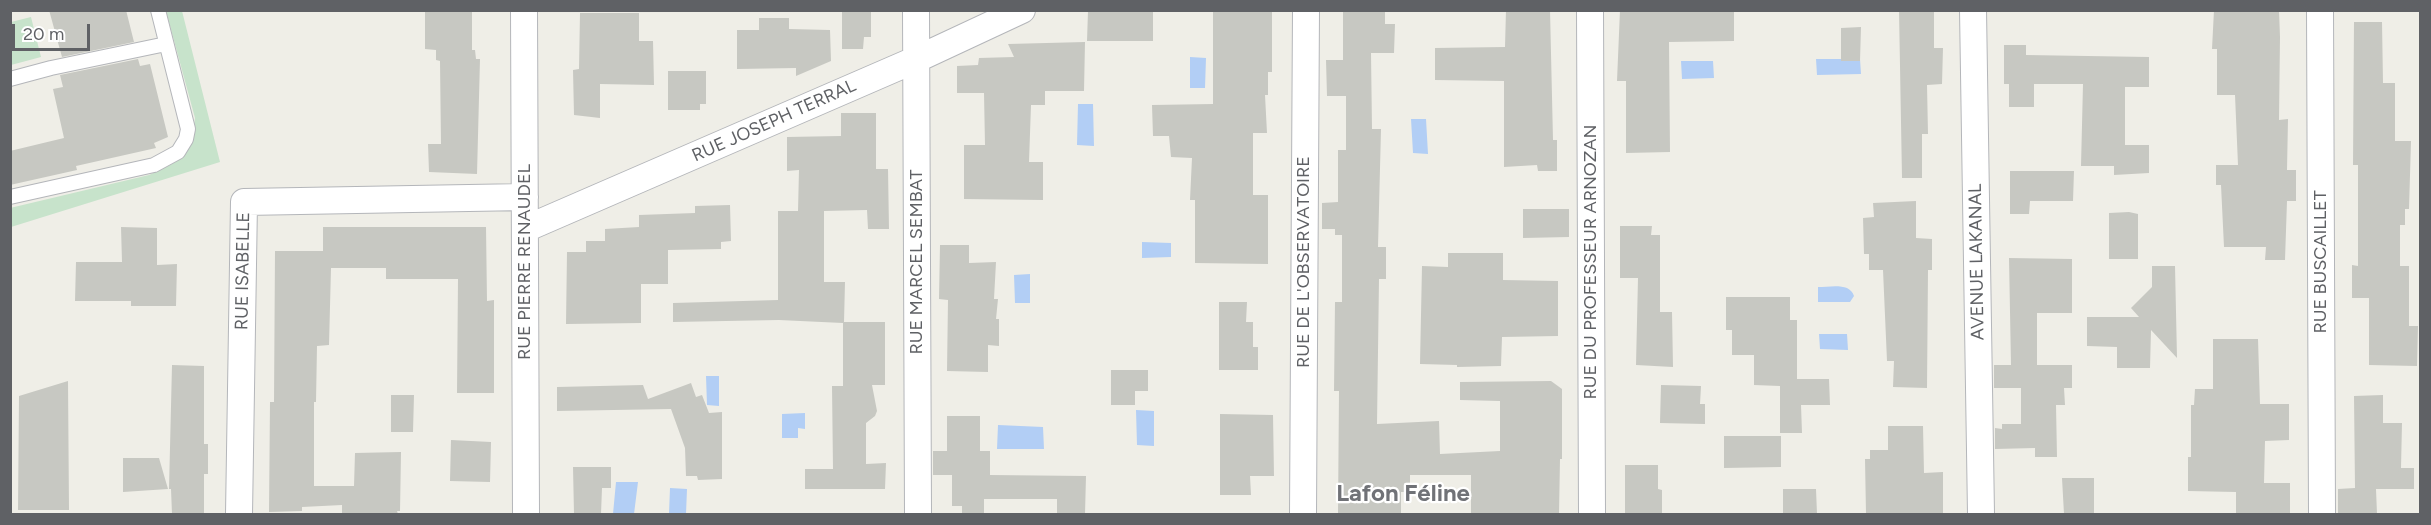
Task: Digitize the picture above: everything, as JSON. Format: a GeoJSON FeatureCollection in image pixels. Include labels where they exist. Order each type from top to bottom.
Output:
{"type":"FeatureCollection","features":[{"type":"Feature","properties":{"kind":"street","name":"RUE PIERRE RENAUDEL"},"geometry":{"type":"LineString","coordinates":[[524,10],[526,514]]}},
{"type":"Feature","properties":{"kind":"street","name":"RUE MARCEL SEMBAT"},"geometry":{"type":"LineString","coordinates":[[916,10],[918,514]]}},
{"type":"Feature","properties":{"kind":"street","name":"RUE JOSEPH TERRAL"},"geometry":{"type":"LineString","coordinates":[[525,229],[917,59],[1022,10]]}},
{"type":"Feature","properties":{"kind":"street","name":"RUE DE L'OBSERVATOIRE"},"geometry":{"type":"LineString","coordinates":[[1303,514],[1306,10]]}},
{"type":"Feature","properties":{"kind":"street","name":"RUE DU PROFESSEUR ARNOZAN"},"geometry":{"type":"LineString","coordinates":[[1590,10],[1592,514]]}},
{"type":"Feature","properties":{"kind":"street","name":"AVENUE LAKANAL"},"geometry":{"type":"LineString","coordinates":[[1973,10],[1981,514]]}},
{"type":"Feature","properties":{"kind":"street","name":"RUE BUSCAILLET"},"geometry":{"type":"LineString","coordinates":[[2320,10],[2322,514]]}},
{"type":"Feature","properties":{"kind":"street","name":"RUE ISABELLE"},"geometry":{"type":"LineString","coordinates":[[239,514],[244,202],[525,197]]}},
{"type":"Feature","properties":{"kind":"lane"},"geometry":{"type":"LineString","coordinates":[[10,197],[154,165],[178,152],[186,139],[188,129],[158,10]]}},
{"type":"Feature","properties":{"kind":"lane"},"geometry":{"type":"LineString","coordinates":[[10,79],[166,44]]}},
{"type":"Feature","properties":{"kind":"green space"},"geometry":{"type":"Polygon","coordinates":[[[166,11],[182,11],[220,162],[11,227],[10,208],[149,175],[172,164],[187,151],[192,141],[195,118],[166,11]]]}},
{"type":"Feature","properties":{"kind":"green space"},"geometry":{"type":"Polygon","coordinates":[[[31,17],[41,57],[11,65],[11,22],[31,17]]]}},
{"type":"Feature","properties":{"kind":"water"},"geometry":{"type":"Polygon","coordinates":[[[1190,57],[1206,58],[1205,88],[1190,88],[1190,57]]]}},
{"type":"Feature","properties":{"kind":"water"},"geometry":{"type":"Polygon","coordinates":[[[1816,59],[1860,59],[1861,74],[1817,75],[1816,59]]]}},
{"type":"Feature","properties":{"kind":"water"},"geometry":{"type":"Polygon","coordinates":[[[1681,61],[1713,61],[1714,78],[1682,79],[1681,61]]]}},
{"type":"Feature","properties":{"kind":"water"},"geometry":{"type":"Polygon","coordinates":[[[1078,104],[1093,104],[1094,146],[1077,145],[1078,104]]]}},
{"type":"Feature","properties":{"kind":"water"},"geometry":{"type":"Polygon","coordinates":[[[1411,119],[1426,119],[1428,154],[1413,153],[1411,119]]]}},
{"type":"Feature","properties":{"kind":"water"},"geometry":{"type":"Polygon","coordinates":[[[1142,242],[1171,243],[1171,257],[1142,258],[1142,242]]]}},
{"type":"Feature","properties":{"kind":"water"},"geometry":{"type":"Polygon","coordinates":[[[1030,274],[1030,303],[1015,303],[1014,275],[1030,274]]]}},
{"type":"Feature","properties":{"kind":"water"},"geometry":{"type":"Polygon","coordinates":[[[1818,287],[1844,287],[1854,296],[1850,302],[1818,302],[1818,287]]]}},
{"type":"Feature","properties":{"kind":"water"},"geometry":{"type":"Polygon","coordinates":[[[1819,334],[1847,334],[1848,350],[1820,349],[1819,334]]]}},
{"type":"Feature","properties":{"kind":"water"},"geometry":{"type":"Polygon","coordinates":[[[706,376],[719,376],[719,406],[707,405],[706,376]]]}},
{"type":"Feature","properties":{"kind":"water"},"geometry":{"type":"Polygon","coordinates":[[[1136,410],[1154,411],[1154,446],[1137,445],[1136,410]]]}},
{"type":"Feature","properties":{"kind":"water"},"geometry":{"type":"Polygon","coordinates":[[[805,413],[805,429],[798,428],[798,438],[782,438],[782,414],[805,413]]]}},
{"type":"Feature","properties":{"kind":"water"},"geometry":{"type":"Polygon","coordinates":[[[998,425],[1043,427],[1044,449],[997,449],[998,425]]]}},
{"type":"Feature","properties":{"kind":"water"},"geometry":{"type":"Polygon","coordinates":[[[616,482],[638,482],[634,514],[613,514],[616,482]]]}},
{"type":"Feature","properties":{"kind":"water"},"geometry":{"type":"Polygon","coordinates":[[[670,488],[687,489],[686,514],[669,514],[670,488]]]}},
{"type":"Feature","properties":{"kind":"building"},"geometry":{"type":"Polygon","coordinates":[[[49,10],[126,10],[134,42],[62,57],[49,10]]]}},
{"type":"Feature","properties":{"kind":"building"},"geometry":{"type":"Polygon","coordinates":[[[425,10],[472,10],[472,50],[475,50],[476,59],[480,59],[477,174],[429,172],[428,144],[441,144],[440,61],[436,60],[436,50],[425,49],[425,10]]]}},
{"type":"Feature","properties":{"kind":"building"},"geometry":{"type":"Polygon","coordinates":[[[842,10],[871,10],[871,37],[864,37],[863,49],[842,49],[842,10]]]}},
{"type":"Feature","properties":{"kind":"building"},"geometry":{"type":"Polygon","coordinates":[[[1153,10],[1153,41],[1087,41],[1088,11],[1153,10]]]}},
{"type":"Feature","properties":{"kind":"building"},"geometry":{"type":"Polygon","coordinates":[[[1213,10],[1272,10],[1272,72],[1268,72],[1268,95],[1265,95],[1267,133],[1253,133],[1253,195],[1268,195],[1268,264],[1195,263],[1195,200],[1190,200],[1192,158],[1171,157],[1169,136],[1153,136],[1152,105],[1213,104],[1213,10]]]}},
{"type":"Feature","properties":{"kind":"building"},"geometry":{"type":"Polygon","coordinates":[[[1343,10],[1385,10],[1385,24],[1395,24],[1394,53],[1371,53],[1372,129],[1381,129],[1378,247],[1386,247],[1386,279],[1379,279],[1377,424],[1439,421],[1440,454],[1500,451],[1500,401],[1460,400],[1460,382],[1551,381],[1562,389],[1559,514],[1471,514],[1471,475],[1410,475],[1410,492],[1401,492],[1401,514],[1338,514],[1339,391],[1334,391],[1335,302],[1342,302],[1342,235],[1335,235],[1335,229],[1322,229],[1322,203],[1338,202],[1338,150],[1346,150],[1346,96],[1327,96],[1326,60],[1343,60],[1343,10]]]}},
{"type":"Feature","properties":{"kind":"building"},"geometry":{"type":"Polygon","coordinates":[[[1506,10],[1550,10],[1553,140],[1557,140],[1557,171],[1538,171],[1537,165],[1504,167],[1504,81],[1435,80],[1435,48],[1505,47],[1506,10]]]}},
{"type":"Feature","properties":{"kind":"building"},"geometry":{"type":"Polygon","coordinates":[[[1620,10],[1734,10],[1734,41],[1669,42],[1670,152],[1626,153],[1626,81],[1617,81],[1620,10]]]}},
{"type":"Feature","properties":{"kind":"building"},"geometry":{"type":"Polygon","coordinates":[[[1899,10],[1934,10],[1934,48],[1943,48],[1942,84],[1927,85],[1928,134],[1922,134],[1922,178],[1902,178],[1899,10]]]}},
{"type":"Feature","properties":{"kind":"building"},"geometry":{"type":"Polygon","coordinates":[[[2214,10],[2279,10],[2279,120],[2288,119],[2287,170],[2296,170],[2296,201],[2287,201],[2285,260],[2265,260],[2266,247],[2224,247],[2221,185],[2216,185],[2216,165],[2238,165],[2235,95],[2217,95],[2217,49],[2212,49],[2214,10]]]}},
{"type":"Feature","properties":{"kind":"building"},"geometry":{"type":"Polygon","coordinates":[[[580,13],[639,13],[639,41],[653,41],[654,85],[600,84],[600,118],[574,115],[573,70],[579,69],[580,13]]]}},
{"type":"Feature","properties":{"kind":"building"},"geometry":{"type":"Polygon","coordinates":[[[759,18],[789,18],[789,29],[830,30],[831,61],[796,76],[796,68],[737,69],[737,30],[759,30],[759,18]]]}},
{"type":"Feature","properties":{"kind":"building"},"geometry":{"type":"Polygon","coordinates":[[[2354,22],[2382,22],[2383,83],[2395,83],[2395,141],[2411,141],[2409,209],[2405,209],[2405,225],[2400,225],[2400,266],[2409,266],[2409,326],[2418,326],[2417,366],[2369,365],[2369,298],[2352,298],[2352,265],[2358,266],[2358,165],[2353,165],[2354,22]]]}},
{"type":"Feature","properties":{"kind":"building"},"geometry":{"type":"Polygon","coordinates":[[[1861,27],[1860,61],[1841,61],[1841,28],[1861,27]]]}},
{"type":"Feature","properties":{"kind":"building"},"geometry":{"type":"Polygon","coordinates":[[[1085,42],[1084,91],[1045,91],[1045,105],[1031,105],[1029,162],[1043,162],[1043,200],[964,199],[964,145],[985,145],[984,93],[957,93],[957,66],[978,65],[979,58],[1014,57],[1008,44],[1085,42]]]}},
{"type":"Feature","properties":{"kind":"building"},"geometry":{"type":"Polygon","coordinates":[[[2004,45],[2026,45],[2026,55],[2149,57],[2149,87],[2125,87],[2125,145],[2149,145],[2149,173],[2114,175],[2114,166],[2081,166],[2083,84],[2034,84],[2034,107],[2009,107],[2009,84],[2004,84],[2004,45]]]}},
{"type":"Feature","properties":{"kind":"building"},"geometry":{"type":"Polygon","coordinates":[[[138,59],[140,66],[150,64],[168,137],[154,143],[156,148],[76,166],[77,170],[10,185],[10,151],[64,138],[53,89],[63,87],[60,75],[138,59]]]}},
{"type":"Feature","properties":{"kind":"building"},"geometry":{"type":"Polygon","coordinates":[[[668,71],[706,71],[706,104],[700,104],[700,110],[668,110],[668,71]]]}},
{"type":"Feature","properties":{"kind":"building"},"geometry":{"type":"Polygon","coordinates":[[[841,113],[876,113],[876,169],[888,169],[889,229],[868,229],[867,210],[824,211],[824,282],[845,282],[844,322],[885,322],[885,385],[872,385],[877,411],[875,416],[866,423],[866,464],[886,463],[885,489],[805,489],[805,469],[833,469],[832,386],[843,386],[843,323],[779,320],[673,322],[673,303],[778,300],[778,211],[798,211],[799,170],[787,171],[787,137],[841,136],[841,113]]]}},
{"type":"Feature","properties":{"kind":"building"},"geometry":{"type":"Polygon","coordinates":[[[2010,171],[2074,171],[2073,201],[2030,201],[2029,214],[2010,214],[2010,171]]]}},
{"type":"Feature","properties":{"kind":"building"},"geometry":{"type":"Polygon","coordinates":[[[1916,201],[1916,238],[1932,239],[1932,270],[1928,270],[1927,388],[1893,387],[1894,361],[1887,361],[1883,270],[1869,270],[1869,254],[1864,254],[1863,218],[1874,217],[1873,203],[1916,201]]]}},
{"type":"Feature","properties":{"kind":"building"},"geometry":{"type":"Polygon","coordinates":[[[730,205],[731,241],[721,242],[721,249],[668,250],[668,284],[641,284],[641,323],[566,324],[567,252],[586,252],[586,241],[605,241],[605,229],[639,227],[639,215],[695,213],[695,206],[730,205]]]}},
{"type":"Feature","properties":{"kind":"building"},"geometry":{"type":"Polygon","coordinates":[[[1523,209],[1569,209],[1569,237],[1523,238],[1523,209]]]}},
{"type":"Feature","properties":{"kind":"building"},"geometry":{"type":"Polygon","coordinates":[[[2109,213],[2138,214],[2138,259],[2109,259],[2109,213]]]}},
{"type":"Feature","properties":{"kind":"building"},"geometry":{"type":"Polygon","coordinates":[[[1620,226],[1652,226],[1651,235],[1660,235],[1660,312],[1672,312],[1673,367],[1636,365],[1638,278],[1620,278],[1620,226]]]}},
{"type":"Feature","properties":{"kind":"building"},"geometry":{"type":"Polygon","coordinates":[[[121,227],[157,228],[157,265],[177,264],[176,306],[131,306],[131,301],[75,301],[76,262],[122,262],[121,227]]]}},
{"type":"Feature","properties":{"kind":"building"},"geometry":{"type":"Polygon","coordinates":[[[323,227],[486,227],[487,301],[494,300],[494,393],[457,393],[458,279],[386,279],[386,268],[331,268],[329,345],[317,346],[314,486],[354,486],[355,453],[401,452],[400,511],[397,511],[398,514],[342,514],[342,505],[302,507],[302,511],[269,512],[270,402],[274,402],[275,251],[323,251],[323,227]]]}},
{"type":"Feature","properties":{"kind":"building"},"geometry":{"type":"Polygon","coordinates":[[[940,245],[969,245],[969,263],[996,262],[994,299],[998,299],[996,319],[999,319],[999,346],[988,345],[988,372],[947,371],[948,300],[939,299],[940,245]]]}},
{"type":"Feature","properties":{"kind":"building"},"geometry":{"type":"Polygon","coordinates":[[[1448,253],[1503,253],[1503,280],[1558,281],[1558,336],[1502,337],[1501,366],[1457,367],[1457,365],[1420,364],[1422,266],[1448,267],[1448,253]]]}},
{"type":"Feature","properties":{"kind":"building"},"geometry":{"type":"Polygon","coordinates":[[[2009,258],[2072,259],[2072,313],[2037,313],[2037,365],[2072,365],[2072,388],[2064,388],[2065,405],[2056,405],[2057,457],[2035,457],[2035,448],[1995,449],[1995,428],[2002,429],[2002,424],[2021,424],[2021,388],[1994,388],[1994,365],[2011,365],[2009,258]]]}},
{"type":"Feature","properties":{"kind":"building"},"geometry":{"type":"Polygon","coordinates":[[[2152,266],[2175,266],[2177,358],[2151,330],[2150,368],[2117,368],[2117,347],[2087,346],[2087,317],[2139,317],[2131,308],[2152,287],[2152,266]]]}},
{"type":"Feature","properties":{"kind":"building"},"geometry":{"type":"Polygon","coordinates":[[[1726,297],[1790,297],[1790,320],[1797,320],[1797,379],[1829,379],[1830,405],[1801,405],[1802,433],[1780,433],[1780,386],[1754,385],[1754,355],[1732,355],[1732,330],[1726,330],[1726,297]]]}},
{"type":"Feature","properties":{"kind":"building"},"geometry":{"type":"Polygon","coordinates":[[[1219,302],[1247,302],[1246,322],[1253,322],[1253,347],[1258,347],[1258,370],[1219,370],[1219,302]]]}},
{"type":"Feature","properties":{"kind":"building"},"geometry":{"type":"Polygon","coordinates":[[[2213,339],[2258,339],[2260,404],[2289,404],[2289,440],[2265,441],[2264,483],[2290,483],[2290,514],[2236,514],[2236,492],[2188,491],[2188,457],[2191,457],[2191,405],[2194,405],[2195,389],[2213,389],[2213,339]]]}},
{"type":"Feature","properties":{"kind":"building"},"geometry":{"type":"Polygon","coordinates":[[[172,365],[204,366],[204,444],[208,444],[208,474],[204,474],[204,514],[172,514],[171,489],[169,489],[172,365]]]}},
{"type":"Feature","properties":{"kind":"building"},"geometry":{"type":"Polygon","coordinates":[[[1111,370],[1148,370],[1148,391],[1135,391],[1135,405],[1111,405],[1111,370]]]}},
{"type":"Feature","properties":{"kind":"building"},"geometry":{"type":"Polygon","coordinates":[[[68,381],[69,510],[18,510],[19,396],[68,381]]]}},
{"type":"Feature","properties":{"kind":"building"},"geometry":{"type":"Polygon","coordinates":[[[691,383],[696,397],[702,395],[709,413],[722,412],[722,479],[698,480],[697,476],[686,476],[685,448],[671,409],[557,411],[557,387],[643,385],[648,399],[691,383]]]}},
{"type":"Feature","properties":{"kind":"building"},"geometry":{"type":"Polygon","coordinates":[[[1661,385],[1701,386],[1700,404],[1705,404],[1705,424],[1660,423],[1661,385]]]}},
{"type":"Feature","properties":{"kind":"building"},"geometry":{"type":"Polygon","coordinates":[[[391,395],[414,395],[413,432],[391,432],[391,395]]]}},
{"type":"Feature","properties":{"kind":"building"},"geometry":{"type":"Polygon","coordinates":[[[2383,395],[2383,423],[2402,423],[2401,468],[2414,468],[2414,489],[2376,489],[2377,514],[2338,514],[2338,489],[2355,488],[2354,396],[2383,395]]]}},
{"type":"Feature","properties":{"kind":"building"},"geometry":{"type":"Polygon","coordinates":[[[1220,414],[1273,415],[1274,476],[1250,476],[1251,495],[1220,495],[1220,414]]]}},
{"type":"Feature","properties":{"kind":"building"},"geometry":{"type":"Polygon","coordinates":[[[947,416],[980,416],[980,451],[990,451],[990,475],[1086,476],[1085,514],[1057,514],[1057,499],[984,499],[984,514],[962,514],[962,506],[952,506],[952,475],[933,475],[933,451],[947,451],[947,416]]]}},
{"type":"Feature","properties":{"kind":"building"},"geometry":{"type":"Polygon","coordinates":[[[1888,426],[1923,426],[1924,473],[1943,472],[1943,514],[1866,514],[1865,459],[1870,459],[1870,450],[1888,450],[1888,426]]]}},
{"type":"Feature","properties":{"kind":"building"},"geometry":{"type":"Polygon","coordinates":[[[1724,436],[1781,436],[1781,467],[1724,468],[1724,436]]]}},
{"type":"Feature","properties":{"kind":"building"},"geometry":{"type":"Polygon","coordinates":[[[451,440],[491,442],[490,482],[450,481],[451,440]]]}},
{"type":"Feature","properties":{"kind":"building"},"geometry":{"type":"Polygon","coordinates":[[[123,458],[159,458],[168,489],[123,492],[123,458]]]}},
{"type":"Feature","properties":{"kind":"building"},"geometry":{"type":"Polygon","coordinates":[[[1625,465],[1658,465],[1658,489],[1662,490],[1662,514],[1625,514],[1625,465]]]}},
{"type":"Feature","properties":{"kind":"building"},"geometry":{"type":"Polygon","coordinates":[[[573,467],[611,467],[611,488],[602,488],[601,514],[574,514],[573,467]]]}},
{"type":"Feature","properties":{"kind":"building"},"geometry":{"type":"Polygon","coordinates":[[[2062,478],[2094,478],[2094,514],[2064,514],[2062,478]]]}},
{"type":"Feature","properties":{"kind":"building"},"geometry":{"type":"Polygon","coordinates":[[[1783,489],[1816,489],[1817,514],[1783,514],[1783,489]]]}},
{"type":"Feature","properties":{"kind":"district","name":"Lafon Féline"},"geometry":{"type":"Point","coordinates":[1403,494]}}]}
